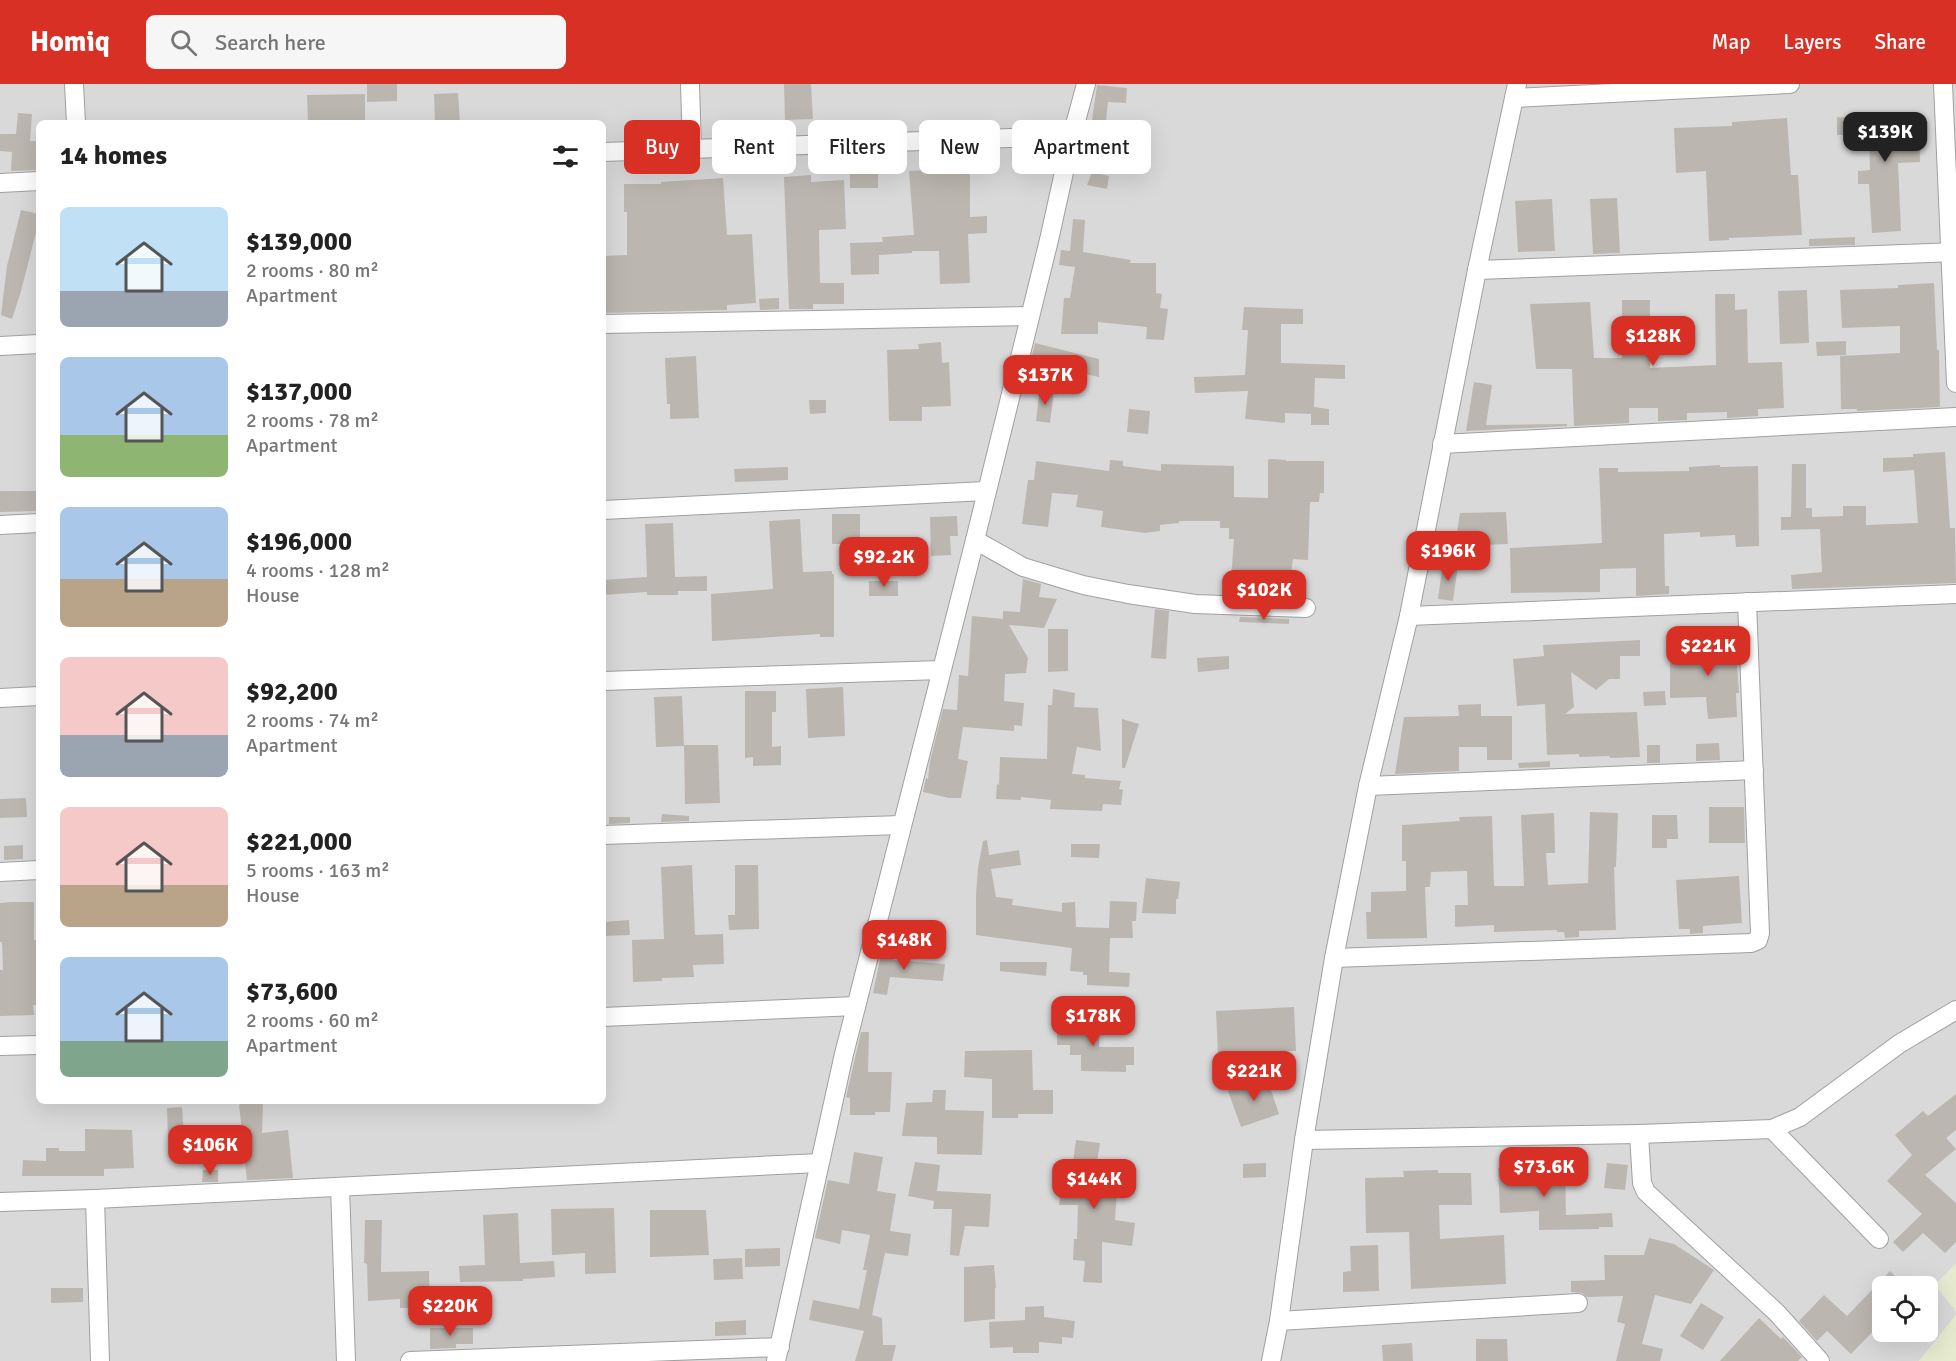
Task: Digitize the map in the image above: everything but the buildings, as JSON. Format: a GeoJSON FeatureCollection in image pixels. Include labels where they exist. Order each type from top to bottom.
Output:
{"type":"FeatureCollection","features":[{"type":"Feature","properties":{"kind":"street"},"geometry":{"type":"LineString","coordinates":[[74,84],[76,120]]}},
{"type":"Feature","properties":{"kind":"street"},"geometry":{"type":"LineString","coordinates":[[690,84],[691,120]]}},
{"type":"Feature","properties":{"kind":"street"},"geometry":{"type":"LineString","coordinates":[[1076,120],[1086,84]]}},
{"type":"Feature","properties":{"kind":"street"},"geometry":{"type":"LineString","coordinates":[[1271,1361],[1334,958],[1368,786],[1409,616],[1477,270],[1516,91],[1790,84]]}},
{"type":"Feature","properties":{"kind":"street"},"geometry":{"type":"LineString","coordinates":[[1943,84],[1953,252],[1956,383]]}},
{"type":"Feature","properties":{"kind":"street"},"geometry":{"type":"LineString","coordinates":[[700,150],[1012,138]]}},
{"type":"Feature","properties":{"kind":"street"},"geometry":{"type":"LineString","coordinates":[[606,152],[624,152]]}},
{"type":"Feature","properties":{"kind":"street"},"geometry":{"type":"LineString","coordinates":[[410,1361],[778,1354],[856,1006],[975,540],[1063,174]]}},
{"type":"Feature","properties":{"kind":"street"},"geometry":{"type":"LineString","coordinates":[[2,188],[36,182]]}},
{"type":"Feature","properties":{"kind":"street"},"geometry":{"type":"LineString","coordinates":[[1477,270],[1953,252]]}},
{"type":"Feature","properties":{"kind":"street"},"geometry":{"type":"LineString","coordinates":[[606,324],[1030,316]]}},
{"type":"Feature","properties":{"kind":"street"},"geometry":{"type":"LineString","coordinates":[[0,346],[36,344]]}},
{"type":"Feature","properties":{"kind":"street"},"geometry":{"type":"LineString","coordinates":[[1443,444],[1956,417]]}},
{"type":"Feature","properties":{"kind":"street"},"geometry":{"type":"LineString","coordinates":[[606,510],[986,491]]}},
{"type":"Feature","properties":{"kind":"street"},"geometry":{"type":"LineString","coordinates":[[0,525],[36,523]]}},
{"type":"Feature","properties":{"kind":"street"},"geometry":{"type":"LineString","coordinates":[[975,540],[1023,567],[1083,585],[1195,604],[1306,608]]}},
{"type":"Feature","properties":{"kind":"street"},"geometry":{"type":"LineString","coordinates":[[1409,616],[1956,594]]}},
{"type":"Feature","properties":{"kind":"street"},"geometry":{"type":"LineString","coordinates":[[1334,958],[1751,943],[1758,940],[1760,933],[1747,602]]}},
{"type":"Feature","properties":{"kind":"street"},"geometry":{"type":"LineString","coordinates":[[606,681],[941,670]]}},
{"type":"Feature","properties":{"kind":"street"},"geometry":{"type":"LineString","coordinates":[[0,698],[36,696]]}},
{"type":"Feature","properties":{"kind":"street"},"geometry":{"type":"LineString","coordinates":[[1368,786],[1754,770]]}},
{"type":"Feature","properties":{"kind":"street"},"geometry":{"type":"LineString","coordinates":[[606,835],[901,825]]}},
{"type":"Feature","properties":{"kind":"street"},"geometry":{"type":"LineString","coordinates":[[0,872],[36,870]]}},
{"type":"Feature","properties":{"kind":"street"},"geometry":{"type":"LineString","coordinates":[[606,1017],[856,1006]]}},
{"type":"Feature","properties":{"kind":"street"},"geometry":{"type":"LineString","coordinates":[[1304,1140],[1639,1134],[1772,1129],[1800,1118],[1899,1044],[1956,1010]]}},
{"type":"Feature","properties":{"kind":"street"},"geometry":{"type":"LineString","coordinates":[[0,1046],[36,1045]]}},
{"type":"Feature","properties":{"kind":"street"},"geometry":{"type":"LineString","coordinates":[[1772,1129],[1879,1239]]}},
{"type":"Feature","properties":{"kind":"street"},"geometry":{"type":"LineString","coordinates":[[1639,1134],[1642,1183],[1646,1192],[1777,1313],[1820,1361]]}},
{"type":"Feature","properties":{"kind":"street"},"geometry":{"type":"LineString","coordinates":[[0,1202],[819,1163]]}},
{"type":"Feature","properties":{"kind":"street"},"geometry":{"type":"LineString","coordinates":[[339,1187],[346,1361]]}},
{"type":"Feature","properties":{"kind":"street"},"geometry":{"type":"LineString","coordinates":[[95,1199],[100,1361]]}},
{"type":"Feature","properties":{"kind":"street"},"geometry":{"type":"LineString","coordinates":[[1279,1321],[1578,1303]]}},
{"type":"Feature","properties":{"kind":"shaded area"},"geometry":{"type":"Polygon","coordinates":[[[0,84],[1956,84],[1956,1264],[1938,1282],[1938,1276],[1872,1276],[1872,1342],[1934,1342],[1919,1361],[0,1361],[0,84]]]}},
{"type":"Feature","properties":{"kind":"shaded area"},"geometry":{"type":"Polygon","coordinates":[[[1938,1289],[1956,1311],[1956,1315],[1938,1337],[1938,1289]]]}},
{"type":"Feature","properties":{"kind":"green space"},"geometry":{"type":"Polygon","coordinates":[[[1956,1264],[1956,1311],[1938,1289],[1938,1282],[1956,1264]]]}},
{"type":"Feature","properties":{"kind":"green space"},"geometry":{"type":"Polygon","coordinates":[[[1956,1315],[1956,1361],[1919,1361],[1934,1342],[1938,1342],[1938,1337],[1956,1315]]]}}]}
